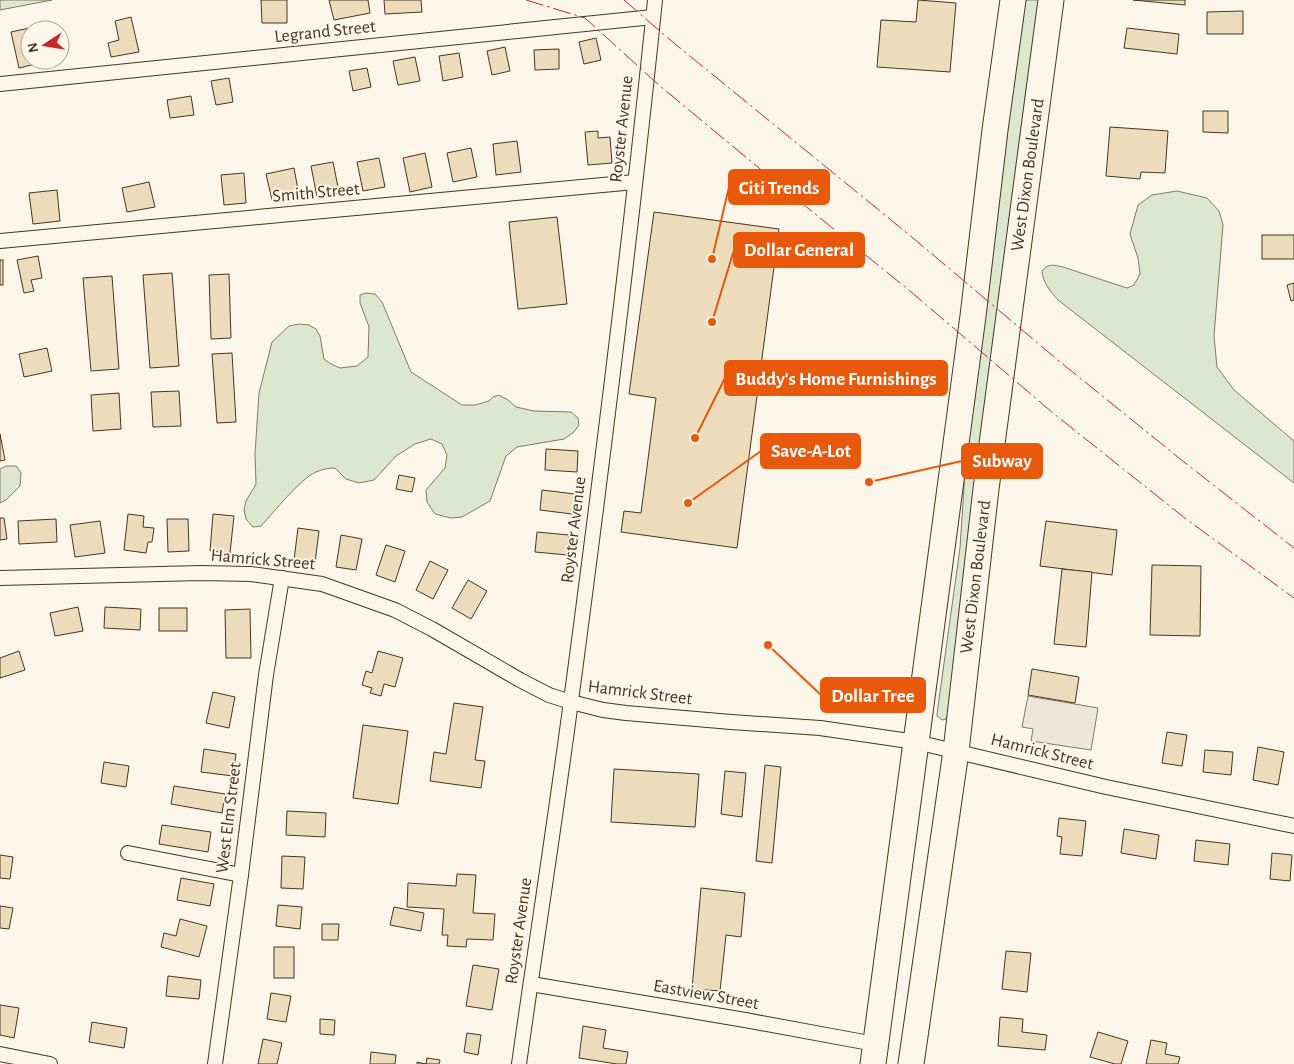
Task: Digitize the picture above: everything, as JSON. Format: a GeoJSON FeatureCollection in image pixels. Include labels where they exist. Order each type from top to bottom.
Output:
{"type":"FeatureCollection","features":[{"type":"Feature","properties":{"kind":"highway","name":"West Dixon Boulevard"},"geometry":{"type":"LineString","coordinates":[[874,1054],[973,316],[994,138],[1014,0]]}},
{"type":"Feature","properties":{"kind":"highway","name":"West Dixon Boulevard"},"geometry":{"type":"LineString","coordinates":[[911,1064],[956,751],[986,490],[1051,0]]}},
{"type":"Feature","properties":{"kind":"street","name":"Royster Avenue"},"geometry":{"type":"LineString","coordinates":[[519,1064],[571,702],[606,427],[655,0]]}},
{"type":"Feature","properties":{"kind":"street","name":"Legrand Street"},"geometry":{"type":"LineString","coordinates":[[0,84],[653,16]]}},
{"type":"Feature","properties":{"kind":"street","name":"Smith Street"},"geometry":{"type":"LineString","coordinates":[[0,241],[635,182]]}},
{"type":"Feature","properties":{"kind":"street","name":"Hamrick Street"},"geometry":{"type":"LineString","coordinates":[[0,578],[201,573],[251,574],[322,584],[395,610],[549,695],[603,710],[820,728],[916,742],[1106,787],[1294,826]]}},
{"type":"Feature","properties":{"kind":"street","name":"West Elm Street"},"geometry":{"type":"LineString","coordinates":[[214,1064],[241,875],[266,675],[282,578]]}},
{"type":"Feature","properties":{"kind":"street"},"geometry":{"type":"LineString","coordinates":[[128,853],[241,875]]}},
{"type":"Feature","properties":{"kind":"street","name":"Eastview Street"},"geometry":{"type":"LineString","coordinates":[[531,984],[745,1020],[874,1054]]}},
{"type":"Feature","properties":{"kind":"street"},"geometry":{"type":"LineString","coordinates":[[0,1054],[50,1064]]}},
{"type":"Feature","properties":{"kind":"green space"},"geometry":{"type":"Polygon","coordinates":[[[0,0],[52,0],[0,10],[0,0]]]}},
{"type":"Feature","properties":{"kind":"green space"},"geometry":{"type":"Polygon","coordinates":[[[1025,0],[1045,0],[959,648],[947,717],[942,720],[937,714],[960,548],[968,427],[1025,0]]]}},
{"type":"Feature","properties":{"kind":"green space"},"geometry":{"type":"Polygon","coordinates":[[[1177,191],[1207,198],[1219,211],[1223,225],[1214,336],[1217,367],[1234,390],[1294,441],[1294,483],[1058,300],[1045,283],[1042,271],[1054,265],[1127,288],[1134,285],[1140,274],[1138,258],[1130,234],[1138,205],[1152,195],[1177,191]]]}},
{"type":"Feature","properties":{"kind":"green space"},"geometry":{"type":"Polygon","coordinates":[[[366,293],[375,294],[382,302],[411,372],[462,405],[475,405],[489,401],[499,395],[516,407],[534,411],[571,412],[578,418],[579,425],[574,432],[564,439],[517,447],[506,456],[490,501],[462,517],[451,518],[435,514],[427,502],[426,490],[445,468],[447,455],[442,444],[431,439],[415,444],[396,456],[374,480],[359,483],[346,479],[335,468],[316,472],[302,481],[261,526],[253,527],[246,519],[244,510],[246,501],[256,484],[255,454],[259,393],[272,342],[289,326],[309,325],[316,329],[320,336],[324,359],[340,368],[357,366],[368,357],[369,327],[360,303],[360,295],[366,293]]]}},
{"type":"Feature","properties":{"kind":"green space"},"geometry":{"type":"Polygon","coordinates":[[[6,466],[16,466],[21,473],[20,486],[6,500],[0,503],[0,469],[6,466]]]}},
{"type":"Feature","properties":{"kind":"shaded area"},"geometry":{"type":"Polygon","coordinates":[[[1028,696],[1098,708],[1091,750],[1031,741],[1033,729],[1022,727],[1028,696]]]}},
{"type":"Feature","properties":{"kind":"building"},"geometry":{"type":"Polygon","coordinates":[[[261,0],[287,0],[287,23],[262,23],[261,0]]]}},
{"type":"Feature","properties":{"kind":"building"},"geometry":{"type":"Polygon","coordinates":[[[329,0],[368,0],[370,13],[334,20],[329,0]]]}},
{"type":"Feature","properties":{"kind":"building"},"geometry":{"type":"Polygon","coordinates":[[[384,0],[421,0],[422,12],[385,14],[384,0]]]}},
{"type":"Feature","properties":{"kind":"building"},"geometry":{"type":"Polygon","coordinates":[[[918,0],[956,3],[950,72],[877,67],[881,20],[916,22],[918,0]]]}},
{"type":"Feature","properties":{"kind":"building"},"geometry":{"type":"Polygon","coordinates":[[[1133,0],[1185,0],[1185,5],[1133,0]]]}},
{"type":"Feature","properties":{"kind":"building"},"geometry":{"type":"Polygon","coordinates":[[[1243,11],[1243,34],[1207,34],[1207,12],[1243,11]]]}},
{"type":"Feature","properties":{"kind":"building"},"geometry":{"type":"Polygon","coordinates":[[[131,17],[139,52],[111,57],[108,43],[119,40],[115,21],[131,17]]]}},
{"type":"Feature","properties":{"kind":"building"},"geometry":{"type":"Polygon","coordinates":[[[1127,28],[1179,34],[1177,54],[1124,48],[1127,28]]]}},
{"type":"Feature","properties":{"kind":"building"},"geometry":{"type":"Polygon","coordinates":[[[20,30],[19,68],[11,32],[20,30]]]}},
{"type":"Feature","properties":{"kind":"building"},"geometry":{"type":"Polygon","coordinates":[[[596,38],[601,60],[584,64],[579,42],[596,38]]]}},
{"type":"Feature","properties":{"kind":"building"},"geometry":{"type":"Polygon","coordinates":[[[505,47],[510,71],[492,75],[487,51],[505,47]]]}},
{"type":"Feature","properties":{"kind":"building"},"geometry":{"type":"Polygon","coordinates":[[[559,49],[559,69],[535,70],[534,50],[559,49]]]}},
{"type":"Feature","properties":{"kind":"building"},"geometry":{"type":"Polygon","coordinates":[[[459,53],[463,77],[443,81],[439,56],[459,53]]]}},
{"type":"Feature","properties":{"kind":"building"},"geometry":{"type":"Polygon","coordinates":[[[415,57],[420,81],[398,85],[393,61],[415,57]]]}},
{"type":"Feature","properties":{"kind":"building"},"geometry":{"type":"Polygon","coordinates":[[[367,68],[371,87],[353,91],[349,71],[367,68]]]}},
{"type":"Feature","properties":{"kind":"building"},"geometry":{"type":"Polygon","coordinates":[[[229,78],[233,102],[216,105],[211,81],[229,78]]]}},
{"type":"Feature","properties":{"kind":"building"},"geometry":{"type":"Polygon","coordinates":[[[191,96],[194,115],[170,118],[167,100],[191,96]]]}},
{"type":"Feature","properties":{"kind":"building"},"geometry":{"type":"Polygon","coordinates":[[[1203,111],[1228,111],[1228,133],[1203,132],[1203,111]]]}},
{"type":"Feature","properties":{"kind":"building"},"geometry":{"type":"Polygon","coordinates":[[[1110,127],[1168,131],[1165,173],[1141,172],[1140,179],[1106,176],[1110,127]]]}},
{"type":"Feature","properties":{"kind":"building"},"geometry":{"type":"Polygon","coordinates":[[[598,131],[598,138],[610,137],[612,163],[588,165],[585,132],[598,131]]]}},
{"type":"Feature","properties":{"kind":"building"},"geometry":{"type":"Polygon","coordinates":[[[517,141],[521,172],[496,175],[493,144],[517,141]]]}},
{"type":"Feature","properties":{"kind":"building"},"geometry":{"type":"Polygon","coordinates":[[[471,148],[477,177],[453,182],[447,153],[471,148]]]}},
{"type":"Feature","properties":{"kind":"building"},"geometry":{"type":"Polygon","coordinates":[[[425,153],[432,187],[410,192],[403,158],[425,153]]]}},
{"type":"Feature","properties":{"kind":"building"},"geometry":{"type":"Polygon","coordinates":[[[379,158],[385,187],[363,191],[357,162],[379,158]]]}},
{"type":"Feature","properties":{"kind":"building"},"geometry":{"type":"Polygon","coordinates":[[[333,162],[339,192],[317,197],[311,166],[333,162]]]}},
{"type":"Feature","properties":{"kind":"building"},"geometry":{"type":"Polygon","coordinates":[[[294,168],[299,195],[272,200],[266,174],[294,168]]]}},
{"type":"Feature","properties":{"kind":"building"},"geometry":{"type":"Polygon","coordinates":[[[244,173],[246,203],[224,205],[221,175],[244,173]]]}},
{"type":"Feature","properties":{"kind":"building"},"geometry":{"type":"Polygon","coordinates":[[[149,182],[155,207],[127,212],[122,188],[149,182]]]}},
{"type":"Feature","properties":{"kind":"building"},"geometry":{"type":"Polygon","coordinates":[[[57,190],[60,221],[33,224],[29,193],[57,190]]]}},
{"type":"Feature","properties":{"kind":"building"},"geometry":{"type":"Polygon","coordinates":[[[654,212],[779,229],[737,548],[621,532],[624,511],[641,513],[656,398],[629,394],[654,212]]]}},
{"type":"Feature","properties":{"kind":"building"},"geometry":{"type":"Polygon","coordinates":[[[557,217],[567,304],[518,309],[509,222],[557,217]]]}},
{"type":"Feature","properties":{"kind":"building"},"geometry":{"type":"Polygon","coordinates":[[[1262,235],[1294,235],[1294,259],[1262,259],[1262,235]]]}},
{"type":"Feature","properties":{"kind":"building"},"geometry":{"type":"Polygon","coordinates":[[[38,256],[42,278],[31,280],[34,291],[24,293],[17,260],[38,256]]]}},
{"type":"Feature","properties":{"kind":"building"},"geometry":{"type":"Polygon","coordinates":[[[0,260],[3,260],[3,285],[0,285],[0,260]]]}},
{"type":"Feature","properties":{"kind":"building"},"geometry":{"type":"Polygon","coordinates":[[[172,273],[179,366],[150,368],[143,275],[172,273]]]}},
{"type":"Feature","properties":{"kind":"building"},"geometry":{"type":"Polygon","coordinates":[[[229,274],[231,338],[211,339],[209,275],[229,274]]]}},
{"type":"Feature","properties":{"kind":"building"},"geometry":{"type":"Polygon","coordinates":[[[112,276],[119,369],[91,371],[83,278],[112,276]]]}},
{"type":"Feature","properties":{"kind":"building"},"geometry":{"type":"Polygon","coordinates":[[[1294,283],[1294,300],[1291,301],[1287,285],[1294,283]]]}},
{"type":"Feature","properties":{"kind":"building"},"geometry":{"type":"Polygon","coordinates":[[[47,348],[52,371],[24,377],[19,354],[47,348]]]}},
{"type":"Feature","properties":{"kind":"building"},"geometry":{"type":"Polygon","coordinates":[[[232,353],[236,422],[217,423],[212,354],[232,353]]]}},
{"type":"Feature","properties":{"kind":"building"},"geometry":{"type":"Polygon","coordinates":[[[179,391],[181,426],[153,427],[151,392],[179,391]]]}},
{"type":"Feature","properties":{"kind":"building"},"geometry":{"type":"Polygon","coordinates":[[[119,393],[121,429],[93,431],[91,395],[119,393]]]}},
{"type":"Feature","properties":{"kind":"building"},"geometry":{"type":"Polygon","coordinates":[[[0,434],[5,460],[0,461],[0,434]]]}},
{"type":"Feature","properties":{"kind":"building"},"geometry":{"type":"Polygon","coordinates":[[[546,449],[578,451],[577,472],[545,470],[546,449]]]}},
{"type":"Feature","properties":{"kind":"building"},"geometry":{"type":"Polygon","coordinates":[[[399,475],[415,478],[412,492],[396,489],[399,475]]]}},
{"type":"Feature","properties":{"kind":"building"},"geometry":{"type":"Polygon","coordinates":[[[542,490],[575,494],[572,514],[540,510],[542,490]]]}},
{"type":"Feature","properties":{"kind":"building"},"geometry":{"type":"Polygon","coordinates":[[[128,514],[144,516],[143,527],[154,528],[152,542],[148,542],[146,553],[124,550],[128,514]]]}},
{"type":"Feature","properties":{"kind":"building"},"geometry":{"type":"Polygon","coordinates":[[[213,514],[234,516],[230,553],[210,551],[213,514]]]}},
{"type":"Feature","properties":{"kind":"building"},"geometry":{"type":"Polygon","coordinates":[[[0,518],[4,518],[7,539],[0,540],[0,518]]]}},
{"type":"Feature","properties":{"kind":"building"},"geometry":{"type":"Polygon","coordinates":[[[56,519],[57,542],[19,544],[18,521],[56,519]]]}},
{"type":"Feature","properties":{"kind":"building"},"geometry":{"type":"Polygon","coordinates":[[[167,519],[188,519],[189,551],[168,552],[167,519]]]}},
{"type":"Feature","properties":{"kind":"building"},"geometry":{"type":"Polygon","coordinates":[[[100,521],[105,553],[75,557],[70,525],[100,521]]]}},
{"type":"Feature","properties":{"kind":"building"},"geometry":{"type":"Polygon","coordinates":[[[1046,521],[1117,530],[1112,575],[1040,566],[1046,521]]]}},
{"type":"Feature","properties":{"kind":"building"},"geometry":{"type":"Polygon","coordinates":[[[298,528],[319,531],[315,563],[294,560],[298,528]]]}},
{"type":"Feature","properties":{"kind":"building"},"geometry":{"type":"Polygon","coordinates":[[[537,532],[569,535],[567,555],[535,552],[537,532]]]}},
{"type":"Feature","properties":{"kind":"building"},"geometry":{"type":"Polygon","coordinates":[[[341,535],[362,539],[356,570],[336,567],[341,535]]]}},
{"type":"Feature","properties":{"kind":"building"},"geometry":{"type":"Polygon","coordinates":[[[386,545],[405,551],[395,582],[376,575],[386,545]]]}},
{"type":"Feature","properties":{"kind":"building"},"geometry":{"type":"Polygon","coordinates":[[[430,561],[448,570],[433,599],[416,590],[430,561]]]}},
{"type":"Feature","properties":{"kind":"building"},"geometry":{"type":"Polygon","coordinates":[[[1152,565],[1201,566],[1200,636],[1150,635],[1152,565]]]}},
{"type":"Feature","properties":{"kind":"building"},"geometry":{"type":"Polygon","coordinates":[[[1062,569],[1092,572],[1086,647],[1054,644],[1062,569]]]}},
{"type":"Feature","properties":{"kind":"building"},"geometry":{"type":"Polygon","coordinates":[[[468,580],[487,591],[471,619],[452,608],[468,580]]]}},
{"type":"Feature","properties":{"kind":"building"},"geometry":{"type":"Polygon","coordinates":[[[78,607],[83,631],[55,636],[50,613],[78,607]]]}},
{"type":"Feature","properties":{"kind":"building"},"geometry":{"type":"Polygon","coordinates":[[[105,607],[141,609],[140,630],[104,628],[105,607]]]}},
{"type":"Feature","properties":{"kind":"building"},"geometry":{"type":"Polygon","coordinates":[[[159,608],[187,608],[187,631],[159,631],[159,608]]]}},
{"type":"Feature","properties":{"kind":"building"},"geometry":{"type":"Polygon","coordinates":[[[250,609],[251,658],[226,658],[225,610],[250,609]]]}},
{"type":"Feature","properties":{"kind":"building"},"geometry":{"type":"Polygon","coordinates":[[[19,651],[25,670],[0,678],[0,658],[19,651]]]}},
{"type":"Feature","properties":{"kind":"building"},"geometry":{"type":"Polygon","coordinates":[[[378,651],[403,658],[395,687],[384,684],[381,696],[370,693],[372,688],[362,685],[366,671],[372,673],[378,651]]]}},
{"type":"Feature","properties":{"kind":"building"},"geometry":{"type":"Polygon","coordinates":[[[1032,669],[1079,677],[1075,703],[1028,695],[1032,669]]]}},
{"type":"Feature","properties":{"kind":"building"},"geometry":{"type":"Polygon","coordinates":[[[213,692],[235,697],[229,728],[206,723],[213,692]]]}},
{"type":"Feature","properties":{"kind":"building"},"geometry":{"type":"Polygon","coordinates":[[[454,703],[483,707],[475,760],[485,761],[481,788],[430,781],[434,752],[446,754],[454,703]]]}},
{"type":"Feature","properties":{"kind":"building"},"geometry":{"type":"Polygon","coordinates":[[[363,725],[408,731],[398,804],[353,798],[363,725]]]}},
{"type":"Feature","properties":{"kind":"building"},"geometry":{"type":"Polygon","coordinates":[[[1167,732],[1187,735],[1182,766],[1162,763],[1167,732]]]}},
{"type":"Feature","properties":{"kind":"building"},"geometry":{"type":"Polygon","coordinates":[[[1258,747],[1284,752],[1278,785],[1253,780],[1258,747]]]}},
{"type":"Feature","properties":{"kind":"building"},"geometry":{"type":"Polygon","coordinates":[[[204,749],[236,754],[233,776],[201,772],[204,749]]]}},
{"type":"Feature","properties":{"kind":"building"},"geometry":{"type":"Polygon","coordinates":[[[1205,750],[1233,752],[1231,775],[1203,772],[1205,750]]]}},
{"type":"Feature","properties":{"kind":"building"},"geometry":{"type":"Polygon","coordinates":[[[104,762],[129,766],[126,787],[101,783],[104,762]]]}},
{"type":"Feature","properties":{"kind":"building"},"geometry":{"type":"Polygon","coordinates":[[[765,765],[781,767],[772,863],[756,861],[765,765]]]}},
{"type":"Feature","properties":{"kind":"building"},"geometry":{"type":"Polygon","coordinates":[[[614,769],[699,774],[695,827],[611,822],[614,769]]]}},
{"type":"Feature","properties":{"kind":"building"},"geometry":{"type":"Polygon","coordinates":[[[725,771],[746,773],[742,817],[721,814],[725,771]]]}},
{"type":"Feature","properties":{"kind":"building"},"geometry":{"type":"Polygon","coordinates":[[[174,786],[225,794],[222,813],[171,804],[174,786]]]}},
{"type":"Feature","properties":{"kind":"building"},"geometry":{"type":"Polygon","coordinates":[[[287,811],[326,813],[325,837],[286,835],[287,811]]]}},
{"type":"Feature","properties":{"kind":"building"},"geometry":{"type":"Polygon","coordinates":[[[1059,818],[1086,821],[1082,856],[1060,854],[1062,837],[1057,836],[1059,818]]]}},
{"type":"Feature","properties":{"kind":"building"},"geometry":{"type":"Polygon","coordinates":[[[162,825],[211,832],[208,852],[159,844],[162,825]]]}},
{"type":"Feature","properties":{"kind":"building"},"geometry":{"type":"Polygon","coordinates":[[[1124,829],[1159,835],[1156,859],[1121,853],[1124,829]]]}},
{"type":"Feature","properties":{"kind":"building"},"geometry":{"type":"Polygon","coordinates":[[[1196,840],[1230,844],[1228,865],[1194,861],[1196,840]]]}},
{"type":"Feature","properties":{"kind":"building"},"geometry":{"type":"Polygon","coordinates":[[[1272,853],[1292,855],[1290,881],[1270,879],[1272,853]]]}},
{"type":"Feature","properties":{"kind":"building"},"geometry":{"type":"Polygon","coordinates":[[[0,855],[13,857],[10,879],[0,878],[0,855]]]}},
{"type":"Feature","properties":{"kind":"building"},"geometry":{"type":"Polygon","coordinates":[[[282,856],[305,857],[303,889],[281,888],[282,856]]]}},
{"type":"Feature","properties":{"kind":"building"},"geometry":{"type":"Polygon","coordinates":[[[457,874],[476,875],[473,913],[495,914],[493,940],[467,939],[466,947],[447,946],[448,935],[442,935],[444,909],[407,907],[408,883],[456,886],[457,874]]]}},
{"type":"Feature","properties":{"kind":"building"},"geometry":{"type":"Polygon","coordinates":[[[181,878],[214,884],[210,906],[177,900],[181,878]]]}},
{"type":"Feature","properties":{"kind":"building"},"geometry":{"type":"Polygon","coordinates":[[[701,888],[745,893],[741,937],[726,935],[720,991],[692,989],[701,888]]]}},
{"type":"Feature","properties":{"kind":"building"},"geometry":{"type":"Polygon","coordinates":[[[278,905],[302,907],[300,929],[276,926],[278,905]]]}},
{"type":"Feature","properties":{"kind":"building"},"geometry":{"type":"Polygon","coordinates":[[[0,906],[13,908],[9,929],[0,928],[0,906]]]}},
{"type":"Feature","properties":{"kind":"building"},"geometry":{"type":"Polygon","coordinates":[[[394,907],[424,913],[421,931],[390,925],[394,907]]]}},
{"type":"Feature","properties":{"kind":"building"},"geometry":{"type":"Polygon","coordinates":[[[180,919],[207,926],[199,957],[161,947],[164,933],[176,936],[180,919]]]}},
{"type":"Feature","properties":{"kind":"building"},"geometry":{"type":"Polygon","coordinates":[[[322,924],[339,924],[338,940],[322,940],[322,924]]]}},
{"type":"Feature","properties":{"kind":"building"},"geometry":{"type":"Polygon","coordinates":[[[274,947],[294,947],[294,978],[274,978],[274,947]]]}},
{"type":"Feature","properties":{"kind":"building"},"geometry":{"type":"Polygon","coordinates":[[[1006,951],[1031,953],[1027,992],[1002,989],[1006,951]]]}},
{"type":"Feature","properties":{"kind":"building"},"geometry":{"type":"Polygon","coordinates":[[[473,965],[499,969],[492,1010],[466,1006],[473,965]]]}},
{"type":"Feature","properties":{"kind":"building"},"geometry":{"type":"Polygon","coordinates":[[[168,976],[201,980],[199,999],[166,996],[168,976]]]}},
{"type":"Feature","properties":{"kind":"building"},"geometry":{"type":"Polygon","coordinates":[[[271,993],[291,996],[286,1022],[267,1019],[271,993]]]}},
{"type":"Feature","properties":{"kind":"building"},"geometry":{"type":"Polygon","coordinates":[[[0,1005],[19,1008],[14,1038],[0,1035],[0,1005]]]}},
{"type":"Feature","properties":{"kind":"building"},"geometry":{"type":"Polygon","coordinates":[[[1000,1017],[1023,1019],[1022,1032],[1047,1035],[1045,1050],[998,1046],[1000,1017]]]}},
{"type":"Feature","properties":{"kind":"building"},"geometry":{"type":"Polygon","coordinates":[[[320,1019],[335,1020],[334,1035],[320,1034],[320,1019]]]}},
{"type":"Feature","properties":{"kind":"building"},"geometry":{"type":"Polygon","coordinates":[[[92,1022],[127,1028],[124,1048],[89,1042],[92,1022]]]}},
{"type":"Feature","properties":{"kind":"building"},"geometry":{"type":"Polygon","coordinates":[[[583,1026],[606,1030],[603,1048],[628,1052],[626,1064],[579,1058],[583,1026]]]}},
{"type":"Feature","properties":{"kind":"building"},"geometry":{"type":"Polygon","coordinates":[[[1098,1032],[1128,1041],[1121,1064],[1090,1057],[1098,1032]]]}},
{"type":"Feature","properties":{"kind":"building"},"geometry":{"type":"Polygon","coordinates":[[[467,1033],[481,1035],[478,1055],[464,1052],[467,1033]]]}},
{"type":"Feature","properties":{"kind":"building"},"geometry":{"type":"Polygon","coordinates":[[[263,1039],[282,1043],[277,1064],[258,1064],[263,1039]]]}},
{"type":"Feature","properties":{"kind":"building"},"geometry":{"type":"Polygon","coordinates":[[[1151,1040],[1167,1043],[1165,1054],[1180,1057],[1178,1064],[1146,1064],[1151,1040]]]}},
{"type":"Feature","properties":{"kind":"building"},"geometry":{"type":"Polygon","coordinates":[[[371,1052],[396,1055],[395,1064],[370,1064],[371,1052]]]}},
{"type":"Feature","properties":{"kind":"building"},"geometry":{"type":"Polygon","coordinates":[[[427,1058],[440,1060],[439,1064],[426,1064],[427,1058]]]}},
{"type":"Feature","properties":{"kind":"power"},"geometry":{"type":"LineString","coordinates":[[526,0],[585,18],[660,86],[910,291],[1053,413],[1186,519],[1294,598]]}},
{"type":"Feature","properties":{"kind":"power"},"geometry":{"type":"LineString","coordinates":[[624,0],[1059,361],[1294,548]]}},
{"type":"Feature","properties":{"kind":"place","name":"Citi Trends"},"geometry":{"type":"Point","coordinates":[712,259]}},
{"type":"Feature","properties":{"kind":"place","name":"Dollar General"},"geometry":{"type":"Point","coordinates":[712,322]}},
{"type":"Feature","properties":{"kind":"place","name":"Buddy's Home Furnishings"},"geometry":{"type":"Point","coordinates":[695,438]}},
{"type":"Feature","properties":{"kind":"place","name":"Subway"},"geometry":{"type":"Point","coordinates":[869,482]}},
{"type":"Feature","properties":{"kind":"place","name":"Save-A-Lot"},"geometry":{"type":"Point","coordinates":[688,503]}},
{"type":"Feature","properties":{"kind":"place","name":"Dollar Tree"},"geometry":{"type":"Point","coordinates":[768,645]}}]}
